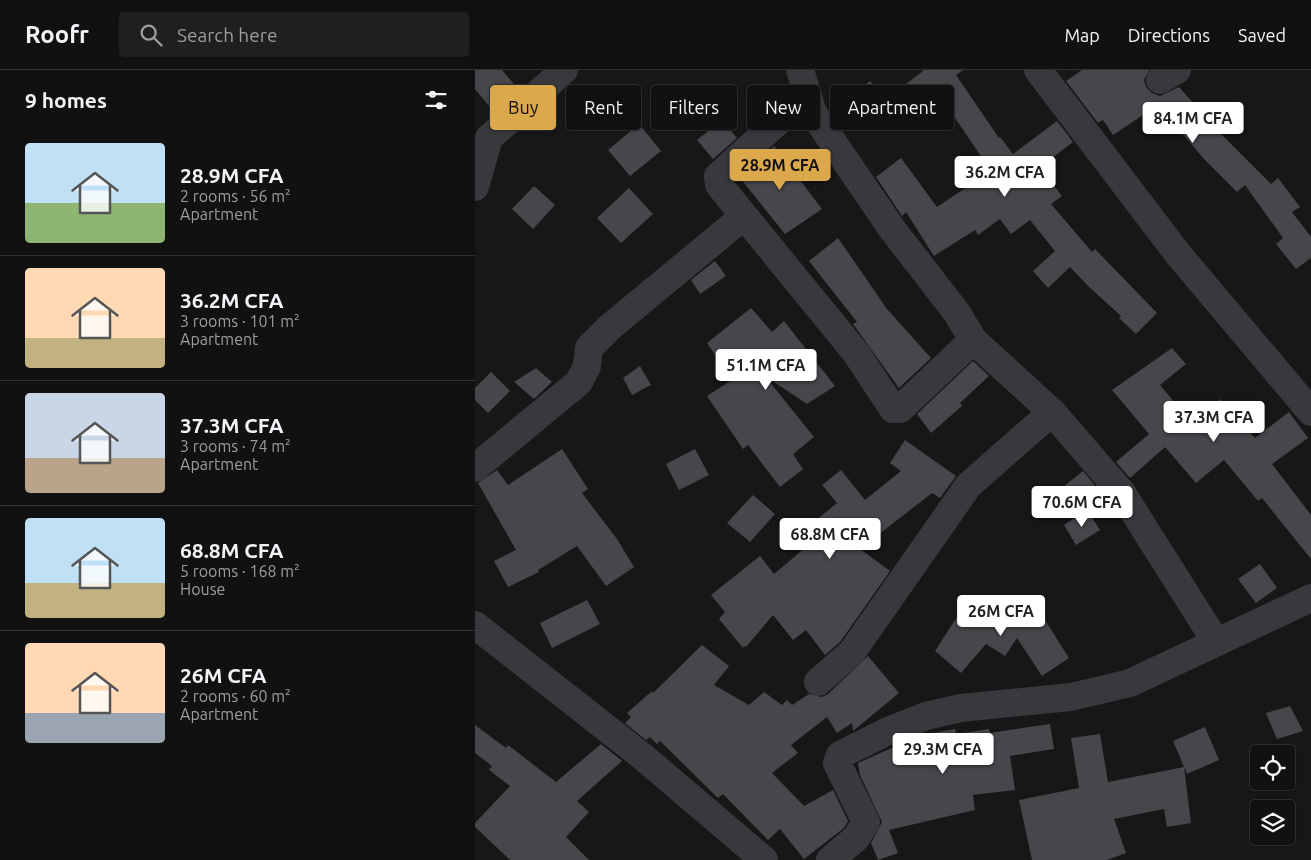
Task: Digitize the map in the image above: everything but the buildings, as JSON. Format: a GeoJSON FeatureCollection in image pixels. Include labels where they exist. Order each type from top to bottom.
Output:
{"type":"FeatureCollection","features":[{"type":"Feature","properties":{"kind":"street"},"geometry":{"type":"LineString","coordinates":[[475,187],[489,138],[564,70]]}},
{"type":"Feature","properties":{"kind":"street"},"geometry":{"type":"LineString","coordinates":[[1038,70],[1178,254],[1311,412]]}},
{"type":"Feature","properties":{"kind":"street"},"geometry":{"type":"LineString","coordinates":[[805,78],[718,176],[719,186],[856,353],[893,408],[900,409],[973,340]]}},
{"type":"Feature","properties":{"kind":"street"},"geometry":{"type":"LineString","coordinates":[[805,78],[813,113],[828,138],[892,229],[957,313],[973,340],[1052,412],[1122,493],[1216,642]]}},
{"type":"Feature","properties":{"kind":"street"},"geometry":{"type":"LineString","coordinates":[[475,468],[579,382],[585,373],[589,348],[610,327],[744,216]]}},
{"type":"Feature","properties":{"kind":"street"},"geometry":{"type":"LineString","coordinates":[[818,682],[852,652],[968,486],[1052,412]]}},
{"type":"Feature","properties":{"kind":"street"},"geometry":{"type":"LineString","coordinates":[[830,860],[856,838],[866,822],[837,763],[841,755],[888,731],[926,716],[961,708],[1071,697],[1130,683],[1311,598]]}},
{"type":"Feature","properties":{"kind":"street"},"geometry":{"type":"LineString","coordinates":[[475,625],[642,756],[764,860]]}}]}
